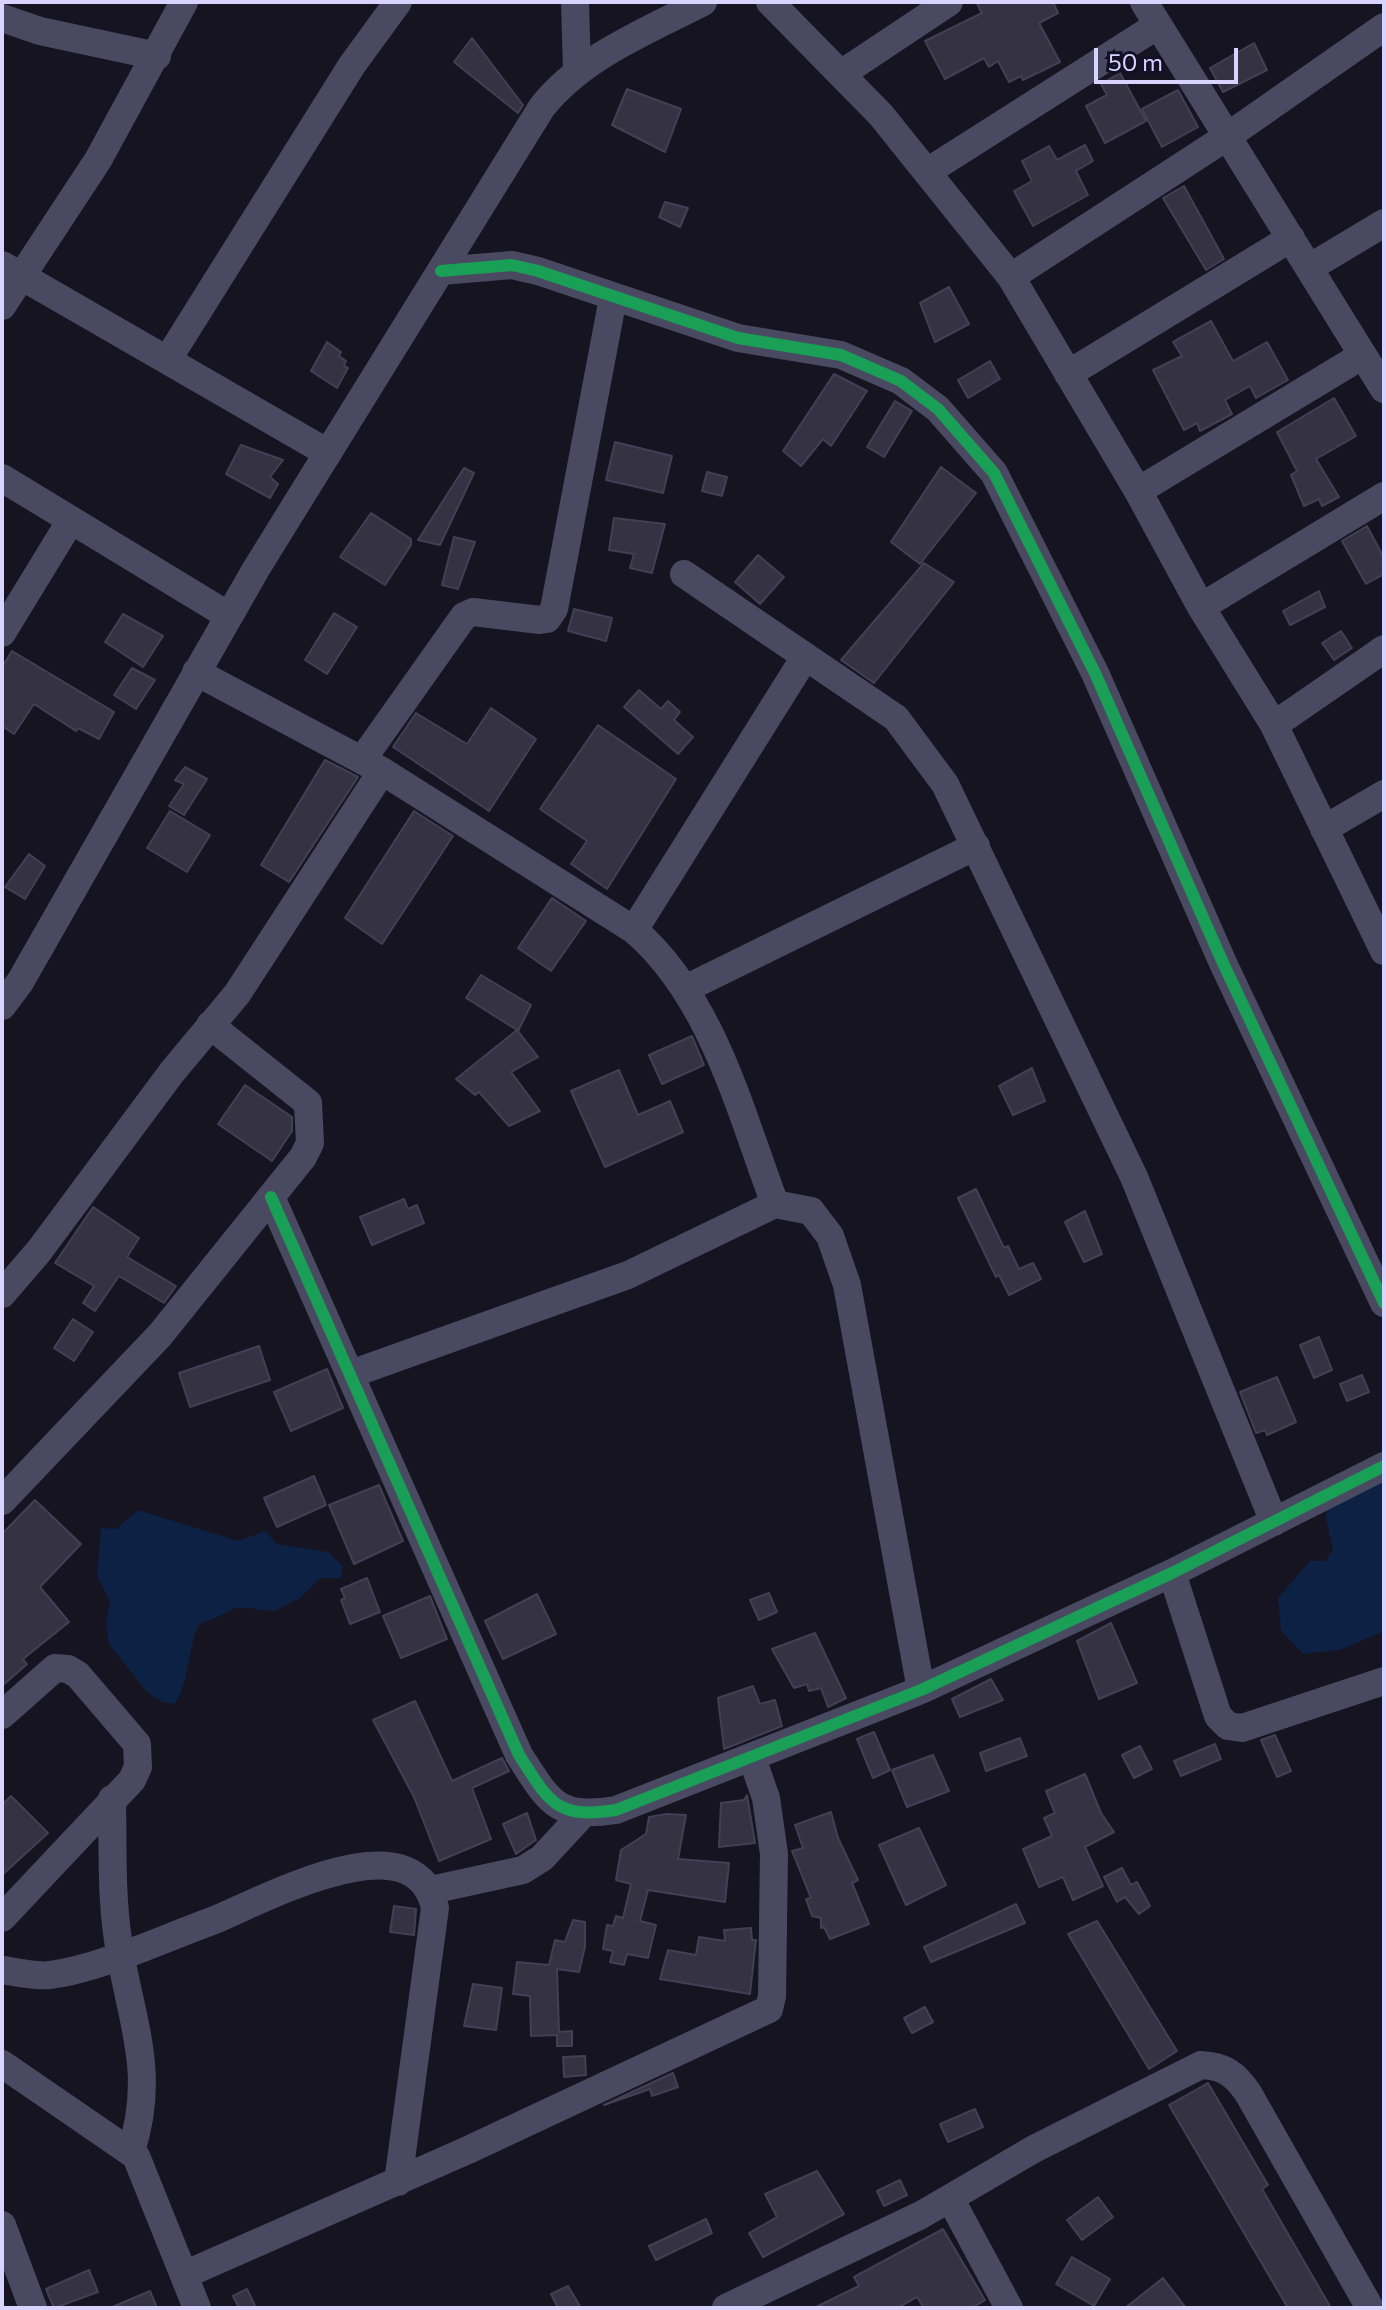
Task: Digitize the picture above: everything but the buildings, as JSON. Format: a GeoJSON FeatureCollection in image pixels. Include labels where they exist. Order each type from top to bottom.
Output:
{"type":"FeatureCollection","features":[{"type":"Feature","properties":{"kind":"street"},"geometry":{"type":"LineString","coordinates":[[2,306],[11,270],[98,160],[184,2]]}},
{"type":"Feature","properties":{"kind":"street"},"geometry":{"type":"LineString","coordinates":[[168,359],[352,65],[398,2]]}},
{"type":"Feature","properties":{"kind":"street"},"geometry":{"type":"LineString","coordinates":[[575,2],[577,71]]}},
{"type":"Feature","properties":{"kind":"street"},"geometry":{"type":"LineString","coordinates":[[2,1006],[11,976],[542,107],[562,82],[577,71],[703,2]]}},
{"type":"Feature","properties":{"kind":"street"},"geometry":{"type":"LineString","coordinates":[[770,2],[881,115],[1011,277],[1138,491],[1201,607],[1274,725],[1384,951]]}},
{"type":"Feature","properties":{"kind":"street"},"geometry":{"type":"LineString","coordinates":[[841,74],[949,2]]}},
{"type":"Feature","properties":{"kind":"street"},"geometry":{"type":"LineString","coordinates":[[927,172],[1151,13],[1384,389]]}},
{"type":"Feature","properties":{"kind":"street"},"geometry":{"type":"LineString","coordinates":[[2,18],[40,31],[157,56]]}},
{"type":"Feature","properties":{"kind":"street"},"geometry":{"type":"LineString","coordinates":[[1011,277],[1228,136],[1384,27]]}},
{"type":"Feature","properties":{"kind":"street"},"geometry":{"type":"LineString","coordinates":[[1309,268],[1384,223]]}},
{"type":"Feature","properties":{"kind":"street"},"geometry":{"type":"LineString","coordinates":[[1068,374],[1291,238]]}},
{"type":"Feature","properties":{"kind":"street"},"geometry":{"type":"LineString","coordinates":[[441,271],[512,265],[738,338],[841,355],[901,381],[938,409],[994,473],[1095,673],[1223,963],[1384,1303]]}},
{"type":"Feature","properties":{"kind":"street"},"geometry":{"type":"LineString","coordinates":[[11,270],[328,453]]}},
{"type":"Feature","properties":{"kind":"street"},"geometry":{"type":"LineString","coordinates":[[2,1294],[39,1251],[269,948],[372,766],[464,616],[473,612],[540,620],[547,619],[554,609],[613,298]]}},
{"type":"Feature","properties":{"kind":"street"},"geometry":{"type":"LineString","coordinates":[[1138,491],[1363,355]]}},
{"type":"Feature","properties":{"kind":"street"},"geometry":{"type":"LineString","coordinates":[[2,478],[229,616]]}},
{"type":"Feature","properties":{"kind":"street"},"geometry":{"type":"LineString","coordinates":[[1201,607],[1384,496]]}},
{"type":"Feature","properties":{"kind":"street"},"geometry":{"type":"LineString","coordinates":[[2,633],[71,520]]}},
{"type":"Feature","properties":{"kind":"street"},"geometry":{"type":"LineString","coordinates":[[684,574],[896,718],[945,784],[1134,1177],[1274,1522]]}},
{"type":"Feature","properties":{"kind":"street"},"geometry":{"type":"LineString","coordinates":[[1274,725],[1384,649]]}},
{"type":"Feature","properties":{"kind":"street"},"geometry":{"type":"LineString","coordinates":[[634,930],[805,657]]}},
{"type":"Feature","properties":{"kind":"street"},"geometry":{"type":"LineString","coordinates":[[196,672],[372,766],[634,930],[660,953],[704,1023],[775,1204]]}},
{"type":"Feature","properties":{"kind":"street"},"geometry":{"type":"LineString","coordinates":[[1324,829],[1384,794]]}},
{"type":"Feature","properties":{"kind":"street"},"geometry":{"type":"LineString","coordinates":[[685,989],[976,846]]}},
{"type":"Feature","properties":{"kind":"street"},"geometry":{"type":"LineString","coordinates":[[2,1501],[14,1472],[160,1335],[271,1197],[310,1143],[308,1103],[210,1025]]}},
{"type":"Feature","properties":{"kind":"street"},"geometry":{"type":"LineString","coordinates":[[271,1197],[519,1755],[541,1789],[560,1807],[581,1816],[616,1810],[921,1690],[1172,1573],[1384,1466]]}},
{"type":"Feature","properties":{"kind":"street"},"geometry":{"type":"LineString","coordinates":[[351,1374],[628,1275],[775,1204],[811,1211],[830,1236],[847,1285],[921,1690]]}},
{"type":"Feature","properties":{"kind":"street"},"geometry":{"type":"LineString","coordinates":[[1172,1573],[1218,1716],[1228,1726],[1242,1728],[1384,1681]]}},
{"type":"Feature","properties":{"kind":"street"},"geometry":{"type":"LineString","coordinates":[[2,1715],[55,1668],[68,1669],[78,1675],[139,1749],[138,1767],[132,1780],[2,1918]]}},
{"type":"Feature","properties":{"kind":"street"},"geometry":{"type":"LineString","coordinates":[[184,2275],[398,2182],[769,2009],[774,1854],[766,1798],[752,1758]]}},
{"type":"Feature","properties":{"kind":"street"},"geometry":{"type":"LineString","coordinates":[[112,1799],[114,1907],[143,2060],[142,2117],[131,2151]]}},
{"type":"Feature","properties":{"kind":"street"},"geometry":{"type":"LineString","coordinates":[[431,1890],[523,1870],[542,1858],[581,1816]]}},
{"type":"Feature","properties":{"kind":"street"},"geometry":{"type":"LineString","coordinates":[[2,1970],[50,1975],[121,1955],[282,1889],[356,1868],[407,1870],[431,1890],[435,1908],[398,2182]]}},
{"type":"Feature","properties":{"kind":"street"},"geometry":{"type":"LineString","coordinates":[[726,2308],[950,2198],[1034,2149],[1186,2070],[1217,2066],[1236,2076],[1248,2093],[1370,2308]]}},
{"type":"Feature","properties":{"kind":"street"},"geometry":{"type":"LineString","coordinates":[[6,2071],[131,2151],[141,2161],[197,2308]]}},
{"type":"Feature","properties":{"kind":"street"},"geometry":{"type":"LineString","coordinates":[[950,2198],[1009,2308]]}},
{"type":"Feature","properties":{"kind":"street"},"geometry":{"type":"LineString","coordinates":[[2,2225],[33,2308]]}},
{"type":"Feature","properties":{"kind":"water"},"geometry":{"type":"Polygon","coordinates":[[[1384,1466],[1384,1631],[1340,1650],[1303,1654],[1281,1631],[1278,1598],[1310,1561],[1326,1561],[1333,1549],[1326,1519],[1328,1495],[1384,1466]]]}},
{"type":"Feature","properties":{"kind":"water"},"geometry":{"type":"Polygon","coordinates":[[[138,1510],[238,1541],[265,1531],[277,1544],[328,1552],[343,1566],[341,1578],[321,1578],[300,1598],[275,1611],[238,1607],[199,1625],[179,1697],[174,1704],[162,1702],[146,1691],[109,1644],[106,1623],[110,1602],[97,1576],[101,1528],[116,1529],[138,1510]]]}},
{"type":"Feature","properties":{"kind":"cycle path"},"geometry":{"type":"LineString","coordinates":[[441,271],[512,265],[738,338],[841,355],[901,381],[938,409],[994,473],[1095,673],[1223,963],[1384,1303]]}},
{"type":"Feature","properties":{"kind":"cycle path"},"geometry":{"type":"LineString","coordinates":[[271,1197],[519,1755],[547,1796],[567,1809],[580,1812],[616,1810],[921,1690],[1172,1573],[1384,1466]]}}]}
